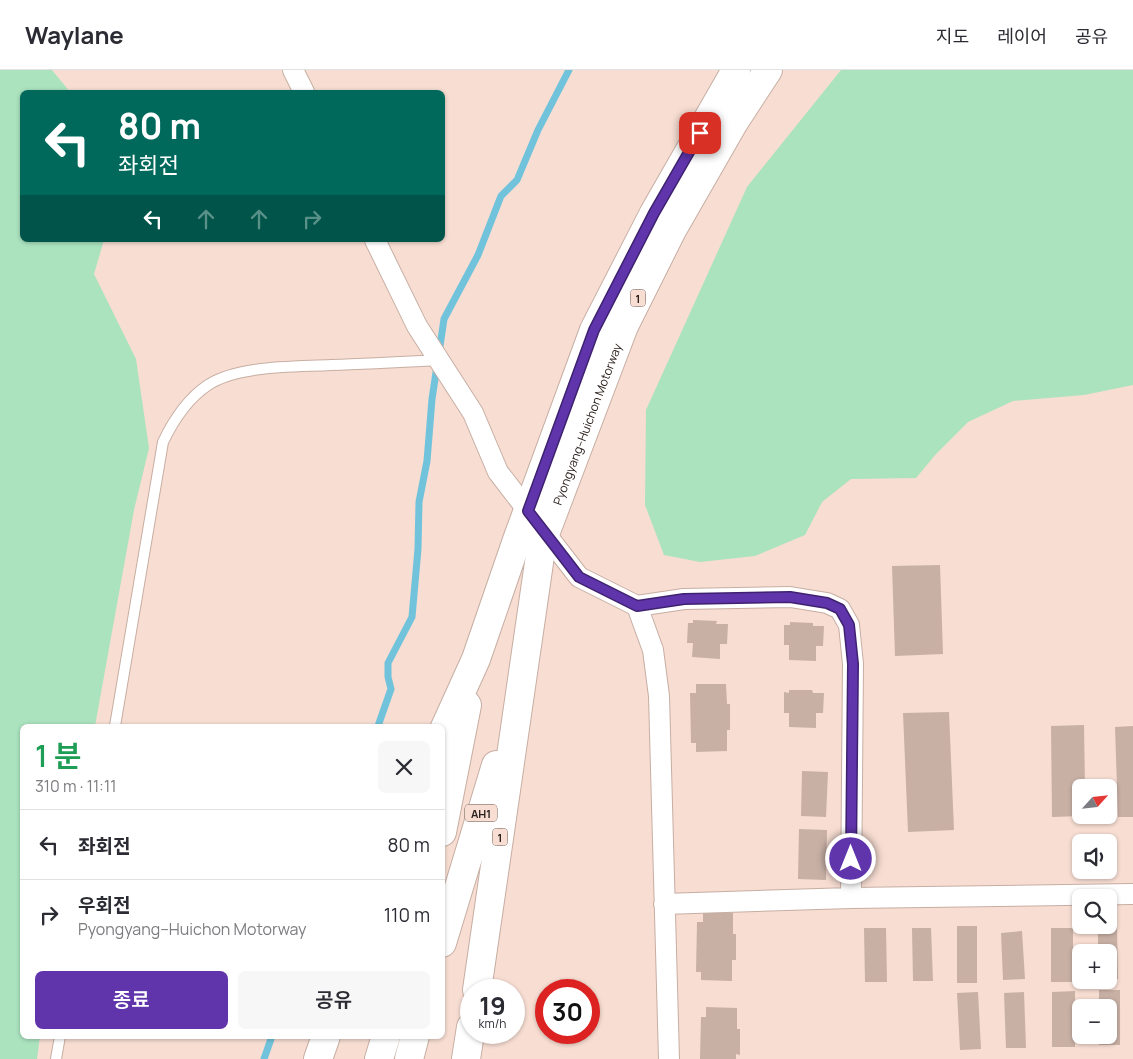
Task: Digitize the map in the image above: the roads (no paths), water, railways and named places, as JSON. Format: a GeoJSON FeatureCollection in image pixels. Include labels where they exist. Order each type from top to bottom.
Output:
{"type":"FeatureCollection","features":[{"type":"Feature","properties":{"kind":"highway","name":"Pyongyang–Huichon Motorway"},"geometry":{"type":"LineString","coordinates":[[445,727],[476,659],[594,330],[654,213],[736,70]]}},
{"type":"Feature","properties":{"kind":"highway","name":"Pyongyang–Huichon Motorway"},"geometry":{"type":"LineString","coordinates":[[479,979],[542,542],[624,326],[672,230],[734,122],[768,70]]}},
{"type":"Feature","properties":{"kind":"highway","name":"AH1"},"geometry":{"type":"LineString","coordinates":[[445,817],[476,659]]}},
{"type":"Feature","properties":{"kind":"highway","name":"AH1"},"geometry":{"type":"LineString","coordinates":[[445,933],[521,684]]}},
{"type":"Feature","properties":{"kind":"highway"},"geometry":{"type":"LineString","coordinates":[[318,1059],[325,1039]]}},
{"type":"Feature","properties":{"kind":"highway"},"geometry":{"type":"LineString","coordinates":[[379,1059],[385,1039]]}},
{"type":"Feature","properties":{"kind":"highway"},"geometry":{"type":"LineString","coordinates":[[408,1059],[414,1039]]}},
{"type":"Feature","properties":{"kind":"highway"},"geometry":{"type":"LineString","coordinates":[[466,1059],[468,1044]]}},
{"type":"Feature","properties":{"kind":"street"},"geometry":{"type":"LineString","coordinates":[[293,70],[303,90]]}},
{"type":"Feature","properties":{"kind":"street"},"geometry":{"type":"LineString","coordinates":[[375,242],[417,326],[473,413],[498,472],[579,577],[637,606],[684,599],[790,597],[827,603],[840,609],[849,625],[853,664],[851,898]]}},
{"type":"Feature","properties":{"kind":"street"},"geometry":{"type":"LineString","coordinates":[[637,606],[653,650],[659,696],[669,1059]]}},
{"type":"Feature","properties":{"kind":"street"},"geometry":{"type":"LineString","coordinates":[[664,904],[851,898],[1133,894]]}},
{"type":"Feature","properties":{"kind":"lane"},"geometry":{"type":"LineString","coordinates":[[115,724],[163,442],[171,425],[188,400],[209,384],[227,376],[262,369],[439,360]]}},
{"type":"Feature","properties":{"kind":"lane"},"geometry":{"type":"LineString","coordinates":[[56,1059],[59,1039]]}},
{"type":"Feature","properties":{"kind":"waterway"},"geometry":{"type":"LineString","coordinates":[[439,353],[444,319],[478,255],[501,196],[517,180],[538,130],[569,70]]}},
{"type":"Feature","properties":{"kind":"waterway"},"geometry":{"type":"LineString","coordinates":[[379,724],[391,689],[388,677],[388,663],[412,617],[418,549],[419,502],[427,461],[432,399],[437,366]]}},
{"type":"Feature","properties":{"kind":"waterway"},"geometry":{"type":"LineString","coordinates":[[264,1059],[271,1039]]}}]}
